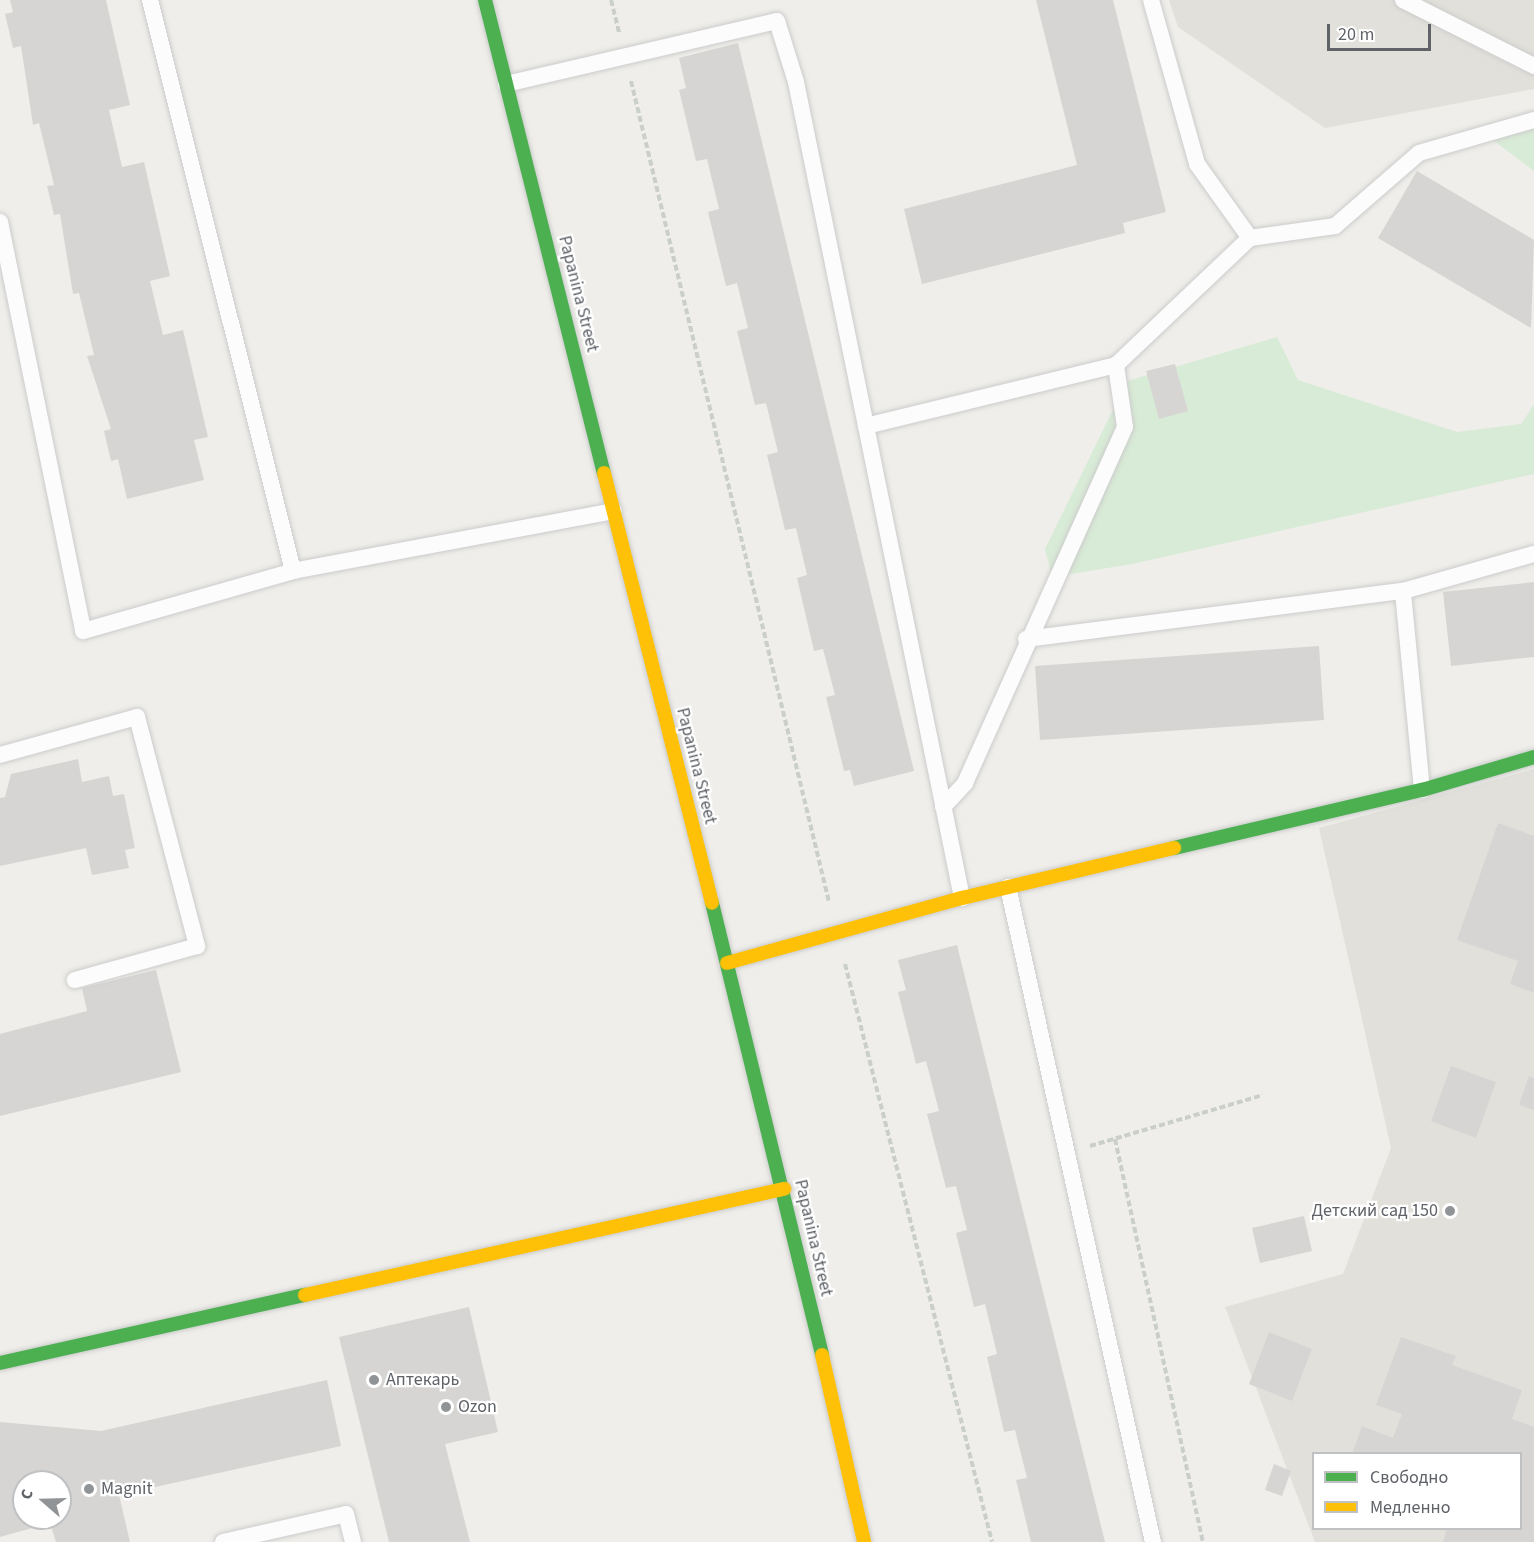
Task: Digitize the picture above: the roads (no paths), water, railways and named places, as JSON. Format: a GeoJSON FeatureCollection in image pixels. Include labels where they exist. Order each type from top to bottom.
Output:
{"type":"FeatureCollection","features":[{"type":"Feature","properties":{"kind":"street","name":"Papanina Street"},"geometry":{"type":"LineString","coordinates":[[485,0],[784,1189],[864,1542]]}},
{"type":"Feature","properties":{"kind":"street"},"geometry":{"type":"LineString","coordinates":[[727,963],[962,898],[1422,790],[1534,757]]}},
{"type":"Feature","properties":{"kind":"street"},"geometry":{"type":"LineString","coordinates":[[0,1363],[784,1189]]}},
{"type":"Feature","properties":{"kind":"lane"},"geometry":{"type":"LineString","coordinates":[[150,0],[293,571]]}},
{"type":"Feature","properties":{"kind":"lane"},"geometry":{"type":"LineString","coordinates":[[1151,0],[1197,164],[1250,238]]}},
{"type":"Feature","properties":{"kind":"lane"},"geometry":{"type":"LineString","coordinates":[[1403,0],[1534,66]]}},
{"type":"Feature","properties":{"kind":"lane"},"geometry":{"type":"LineString","coordinates":[[506,84],[777,21],[796,82],[962,898]]}},
{"type":"Feature","properties":{"kind":"lane"},"geometry":{"type":"LineString","coordinates":[[866,426],[1116,365],[1250,238],[1335,226],[1419,153],[1534,120]]}},
{"type":"Feature","properties":{"kind":"lane"},"geometry":{"type":"LineString","coordinates":[[0,222],[82,631],[293,571],[614,511]]}},
{"type":"Feature","properties":{"kind":"lane"},"geometry":{"type":"LineString","coordinates":[[943,807],[965,783],[1026,639],[1125,427],[1116,365]]}},
{"type":"Feature","properties":{"kind":"lane"},"geometry":{"type":"LineString","coordinates":[[1026,639],[1403,591],[1534,554]]}},
{"type":"Feature","properties":{"kind":"lane"},"geometry":{"type":"LineString","coordinates":[[1403,591],[1422,790]]}},
{"type":"Feature","properties":{"kind":"lane"},"geometry":{"type":"LineString","coordinates":[[0,755],[137,717],[197,945],[75,980]]}},
{"type":"Feature","properties":{"kind":"lane"},"geometry":{"type":"LineString","coordinates":[[1008,887],[1069,1152],[1153,1542]]}},
{"type":"Feature","properties":{"kind":"lane"},"geometry":{"type":"LineString","coordinates":[[223,1542],[346,1514],[352,1542]]}},
{"type":"Feature","properties":{"kind":"place","name":"Детский сад 150"},"geometry":{"type":"Point","coordinates":[1450,1211]}},
{"type":"Feature","properties":{"kind":"place","name":"Аптекарь"},"geometry":{"type":"Point","coordinates":[374,1380]}},
{"type":"Feature","properties":{"kind":"place","name":"Ozon"},"geometry":{"type":"Point","coordinates":[446,1407]}},
{"type":"Feature","properties":{"kind":"place","name":"Magnit"},"geometry":{"type":"Point","coordinates":[89,1489]}}]}
